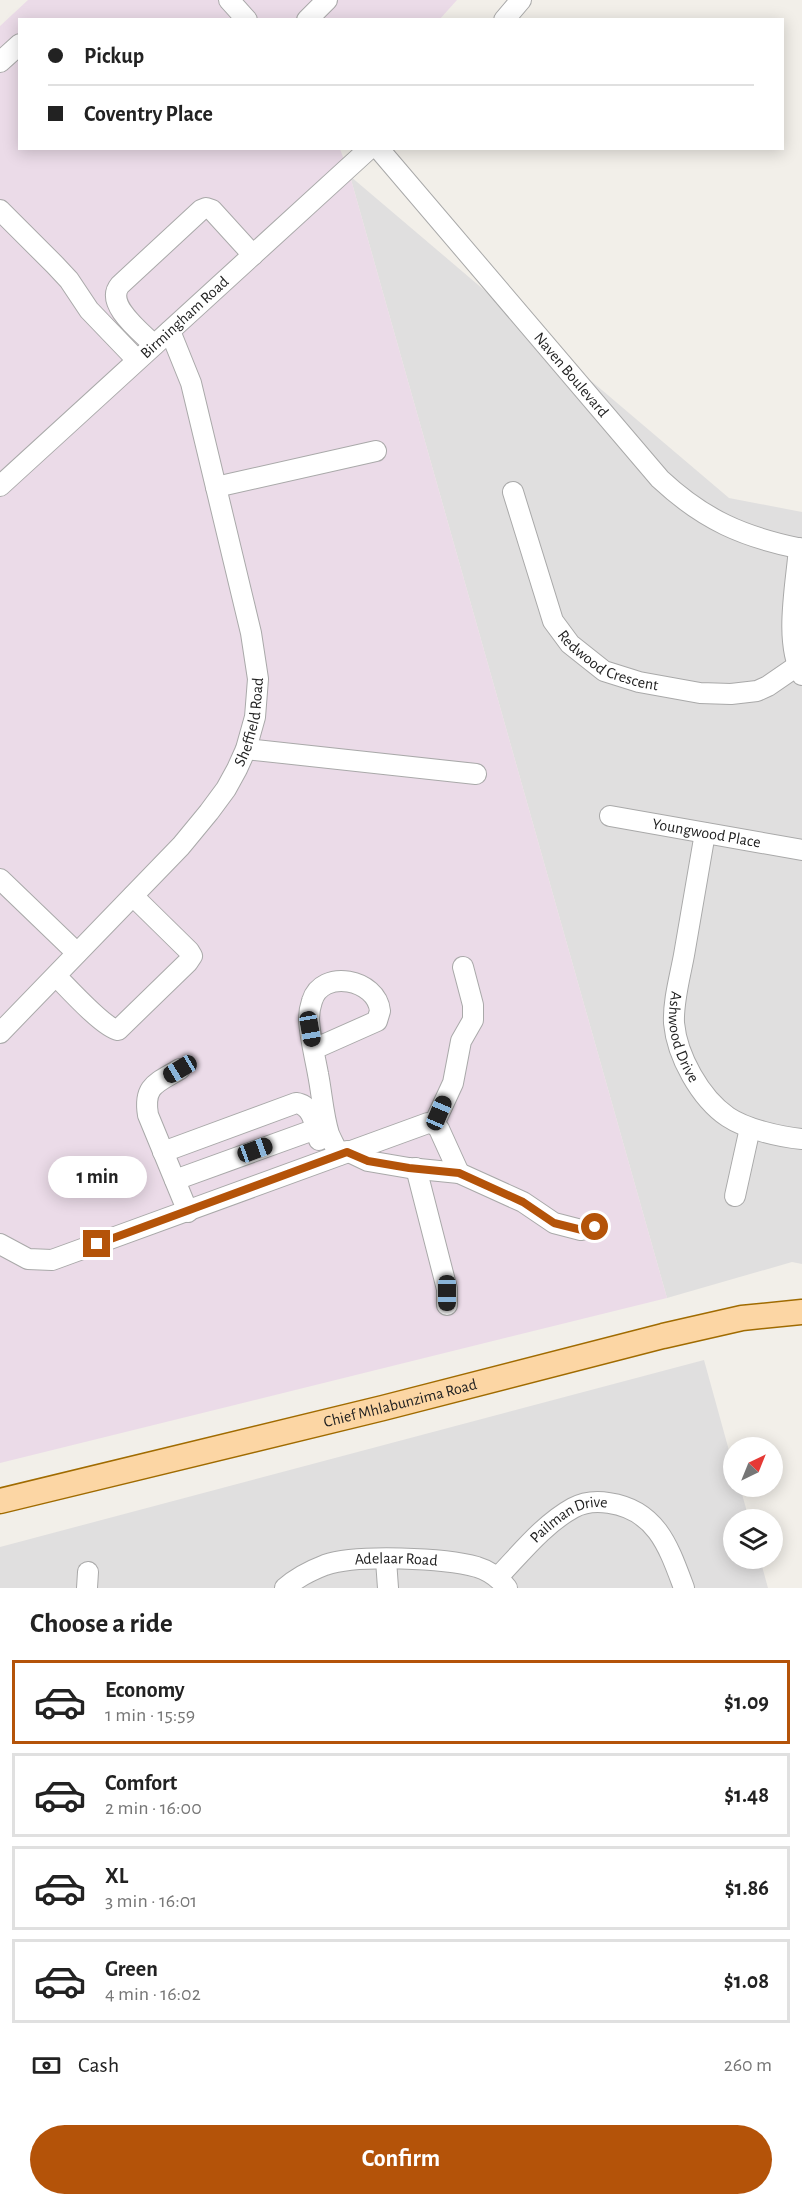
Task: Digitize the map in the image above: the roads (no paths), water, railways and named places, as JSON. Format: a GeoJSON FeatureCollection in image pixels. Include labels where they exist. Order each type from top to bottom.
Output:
{"type":"FeatureCollection","features":[{"type":"Feature","properties":{"kind":"main road","name":"Chief Mhlabunzima Road"},"geometry":{"type":"LineString","coordinates":[[0,1501],[383,1408],[663,1336],[742,1318],[802,1312]]}},
{"type":"Feature","properties":{"kind":"street"},"geometry":{"type":"LineString","coordinates":[[310,18],[327,0]]}},
{"type":"Feature","properties":{"kind":"street"},"geometry":{"type":"LineString","coordinates":[[506,18],[521,0]]}},
{"type":"Feature","properties":{"kind":"street"},"geometry":{"type":"LineString","coordinates":[[231,1],[245,18]]}},
{"type":"Feature","properties":{"kind":"street"},"geometry":{"type":"LineString","coordinates":[[0,62],[18,46]]}},
{"type":"Feature","properties":{"kind":"street","name":"Birmingham Road"},"geometry":{"type":"LineString","coordinates":[[0,486],[368,150]]}},
{"type":"Feature","properties":{"kind":"street","name":"Naven Boulevard"},"geometry":{"type":"LineString","coordinates":[[380,150],[660,479],[694,509],[713,520],[765,540],[801,549]]}},
{"type":"Feature","properties":{"kind":"street"},"geometry":{"type":"LineString","coordinates":[[154,345],[119,309],[116,292],[120,285],[201,210],[206,208],[212,210],[253,255]]}},
{"type":"Feature","properties":{"kind":"street"},"geometry":{"type":"LineString","coordinates":[[0,210],[69,280],[89,310],[137,360]]}},
{"type":"Feature","properties":{"kind":"street","name":"Sheffield Road"},"geometry":{"type":"LineString","coordinates":[[0,1033],[181,846],[210,812],[226,789],[246,749],[255,717],[258,680],[251,633],[191,383],[170,331]]}},
{"type":"Feature","properties":{"kind":"street"},"geometry":{"type":"LineString","coordinates":[[216,487],[376,451]]}},
{"type":"Feature","properties":{"kind":"street","name":"Redwood Crescent"},"geometry":{"type":"LineString","coordinates":[[513,492],[553,621],[570,644],[598,667],[639,682],[700,693],[731,694],[757,691],[800,670]]}},
{"type":"Feature","properties":{"kind":"street"},"geometry":{"type":"LineString","coordinates":[[800,670],[792,628],[801,549]]}},
{"type":"Feature","properties":{"kind":"street"},"geometry":{"type":"LineString","coordinates":[[246,749],[476,774]]}},
{"type":"Feature","properties":{"kind":"street","name":"Youngwood Place"},"geometry":{"type":"LineString","coordinates":[[609,816],[802,850]]}},
{"type":"Feature","properties":{"kind":"street","name":"Ashwood Drive"},"geometry":{"type":"LineString","coordinates":[[705,833],[675,1006],[676,1036],[689,1068],[707,1096],[726,1116],[750,1128],[802,1139]]}},
{"type":"Feature","properties":{"kind":"street"},"geometry":{"type":"LineString","coordinates":[[0,879],[77,953]]}},
{"type":"Feature","properties":{"kind":"street"},"geometry":{"type":"LineString","coordinates":[[56,976],[109,1027],[118,1030],[188,962],[192,956],[189,951],[133,896]]}},
{"type":"Feature","properties":{"kind":"street"},"geometry":{"type":"LineString","coordinates":[[0,1244],[28,1259],[52,1260],[188,1212],[337,1155],[431,1123],[453,1083],[461,1041],[473,1020],[473,1005],[463,967]]}},
{"type":"Feature","properties":{"kind":"street"},"geometry":{"type":"LineString","coordinates":[[314,1049],[329,1133],[337,1155]]}},
{"type":"Feature","properties":{"kind":"street"},"geometry":{"type":"LineString","coordinates":[[180,1069],[158,1082],[147,1094],[146,1102],[148,1115],[188,1212]]}},
{"type":"Feature","properties":{"kind":"street"},"geometry":{"type":"LineString","coordinates":[[163,1152],[296,1103],[302,1104],[308,1108],[316,1129],[337,1155],[459,1173],[523,1202],[554,1223],[582,1230],[595,1227]]}},
{"type":"Feature","properties":{"kind":"street"},"geometry":{"type":"LineString","coordinates":[[431,1123],[439,1129],[459,1173]]}},
{"type":"Feature","properties":{"kind":"street"},"geometry":{"type":"LineString","coordinates":[[735,1196],[750,1128]]}},
{"type":"Feature","properties":{"kind":"street"},"geometry":{"type":"LineString","coordinates":[[174,1179],[316,1129]]}},
{"type":"Feature","properties":{"kind":"street"},"geometry":{"type":"LineString","coordinates":[[416,1168],[447,1288],[447,1305]]}},
{"type":"Feature","properties":{"kind":"street","name":"Pailman Drive"},"geometry":{"type":"LineString","coordinates":[[502,1582],[552,1522],[575,1507],[596,1502],[634,1509],[652,1524],[668,1546],[684,1588]]}},
{"type":"Feature","properties":{"kind":"street","name":"Adelaar Road"},"geometry":{"type":"LineString","coordinates":[[285,1588],[326,1565],[359,1559],[451,1561],[479,1568],[502,1582]]}},
{"type":"Feature","properties":{"kind":"street"},"geometry":{"type":"LineString","coordinates":[[386,1560],[388,1588]]}}]}
